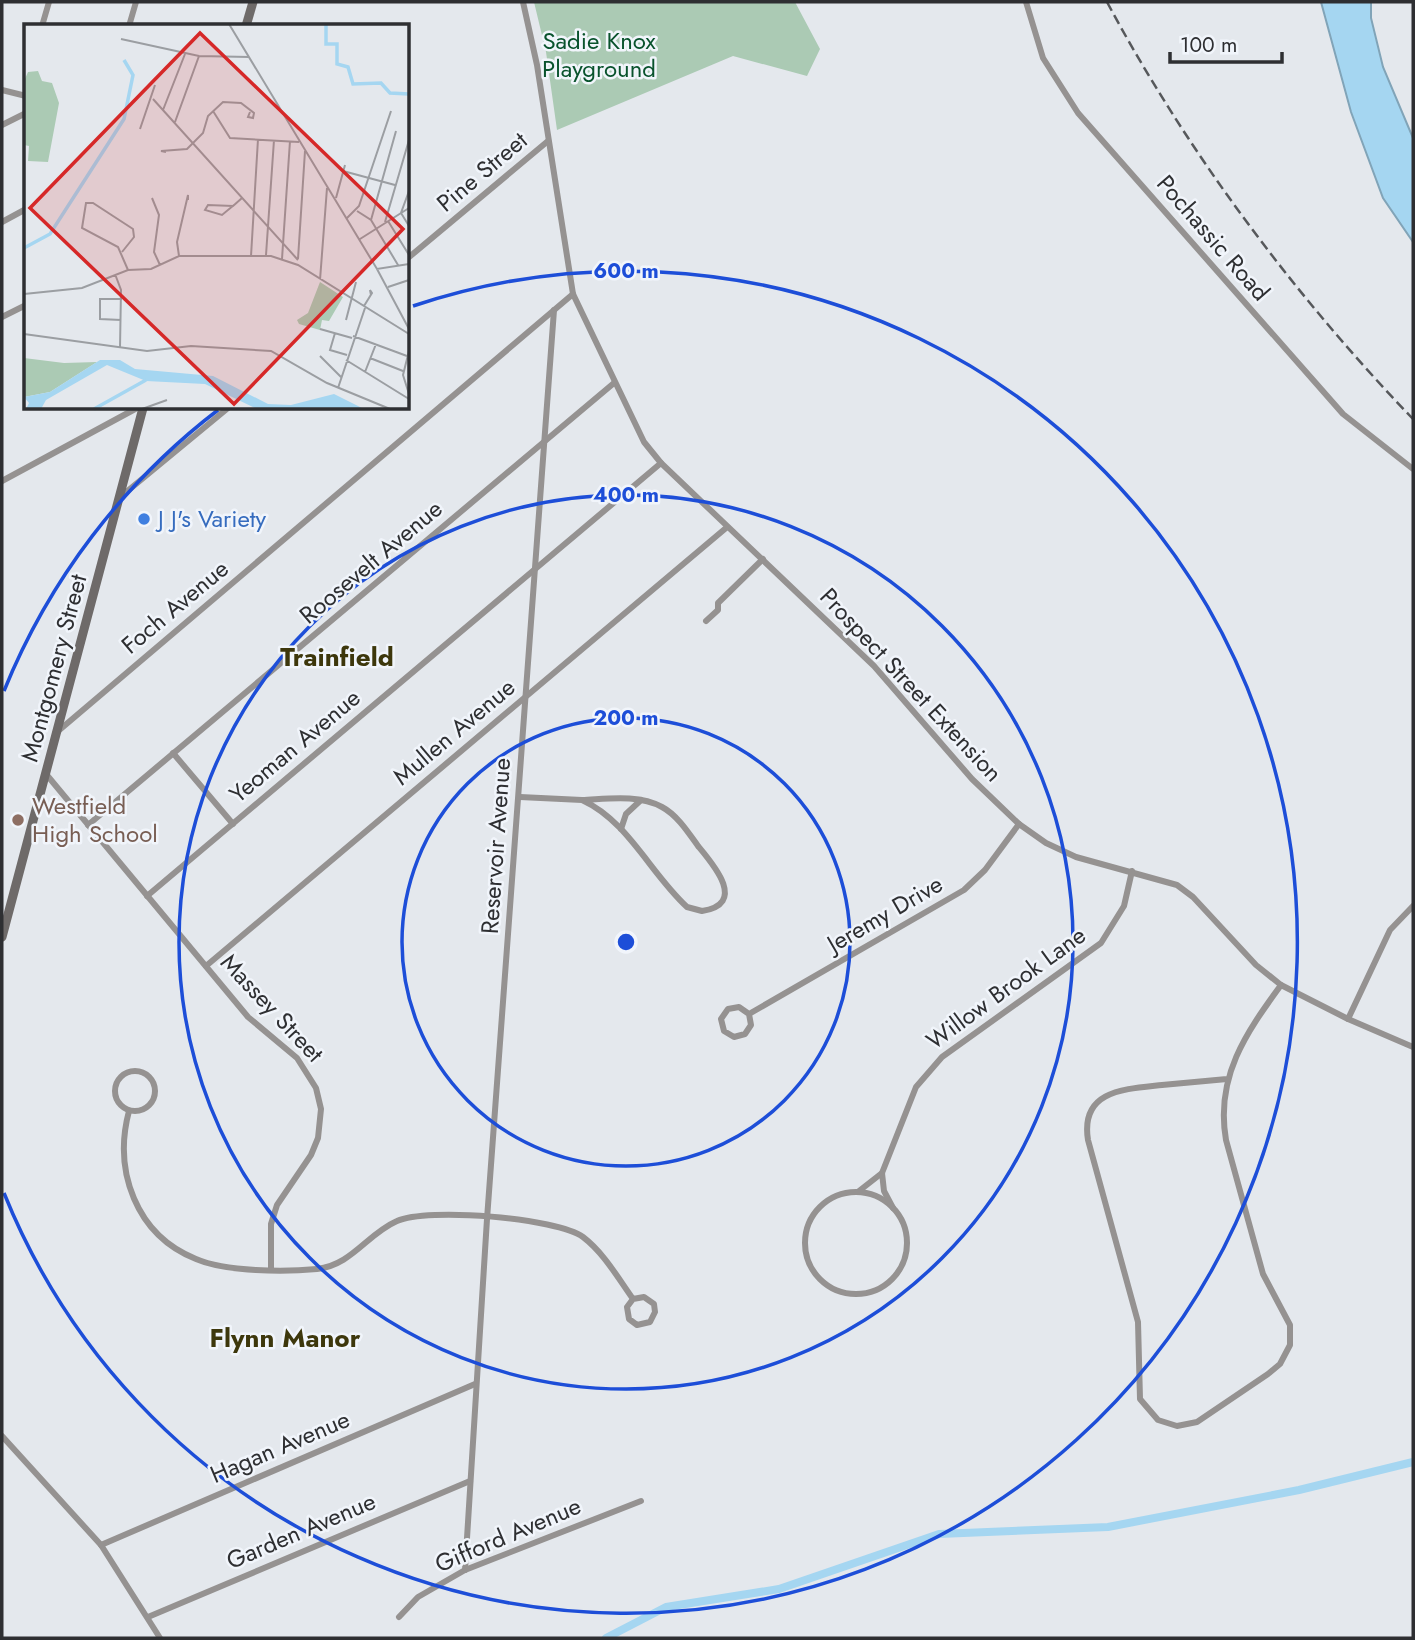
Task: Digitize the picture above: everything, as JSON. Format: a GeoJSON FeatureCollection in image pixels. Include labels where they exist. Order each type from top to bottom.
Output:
{"type":"FeatureCollection","features":[{"type":"Feature","properties":{"kind":"main road"},"geometry":{"type":"LineString","coordinates":[[247,24],[253,2]]}},
{"type":"Feature","properties":{"kind":"main road","name":"Montgomery Street"},"geometry":{"type":"LineString","coordinates":[[2,937],[142,410]]}},
{"type":"Feature","properties":{"kind":"street"},"geometry":{"type":"LineString","coordinates":[[44,24],[49,2]]}},
{"type":"Feature","properties":{"kind":"street"},"geometry":{"type":"LineString","coordinates":[[130,24],[136,2]]}},
{"type":"Feature","properties":{"kind":"street","name":"Prospect Street Extension"},"geometry":{"type":"LineString","coordinates":[[523,2],[573,294],[644,442],[661,463],[874,666],[972,779],[1019,824],[1046,843],[1076,857],[1167,881],[1186,891],[1248,957],[1282,985],[1348,1019],[1413,1047]]}},
{"type":"Feature","properties":{"kind":"street","name":"Pochassic Road"},"geometry":{"type":"LineString","coordinates":[[1026,2],[1043,58],[1078,113],[1343,414],[1413,469]]}},
{"type":"Feature","properties":{"kind":"street"},"geometry":{"type":"LineString","coordinates":[[2,90],[24,96]]}},
{"type":"Feature","properties":{"kind":"street"},"geometry":{"type":"LineString","coordinates":[[2,125],[24,114]]}},
{"type":"Feature","properties":{"kind":"street","name":"Pine Street"},"geometry":{"type":"LineString","coordinates":[[410,256],[548,141]]}},
{"type":"Feature","properties":{"kind":"street"},"geometry":{"type":"LineString","coordinates":[[2,222],[24,210]]}},
{"type":"Feature","properties":{"kind":"street","name":"Foch Avenue"},"geometry":{"type":"LineString","coordinates":[[57,732],[573,294]]}},
{"type":"Feature","properties":{"kind":"street"},"geometry":{"type":"LineString","coordinates":[[2,317],[24,306]]}},
{"type":"Feature","properties":{"kind":"street","name":"Reservoir Avenue"},"geometry":{"type":"LineString","coordinates":[[465,1570],[486,1219],[520,797],[554,310]]}},
{"type":"Feature","properties":{"kind":"street","name":"Roosevelt Avenue"},"geometry":{"type":"LineString","coordinates":[[88,825],[614,383]]}},
{"type":"Feature","properties":{"kind":"street"},"geometry":{"type":"LineString","coordinates":[[2,481],[133,410]]}},
{"type":"Feature","properties":{"kind":"street"},"geometry":{"type":"LineString","coordinates":[[119,498],[226,410]]}},
{"type":"Feature","properties":{"kind":"street","name":"Yeoman Avenue"},"geometry":{"type":"LineString","coordinates":[[147,896],[661,463]]}},
{"type":"Feature","properties":{"kind":"street","name":"Mullen Avenue"},"geometry":{"type":"LineString","coordinates":[[206,966],[726,527]]}},
{"type":"Feature","properties":{"kind":"street"},"geometry":{"type":"LineString","coordinates":[[706,621],[718,610],[718,603],[763,559]]}},
{"type":"Feature","properties":{"kind":"street"},"geometry":{"type":"LineString","coordinates":[[173,753],[233,824]]}},
{"type":"Feature","properties":{"kind":"street","name":"Massey Street"},"geometry":{"type":"LineString","coordinates":[[46,774],[248,1017],[297,1058],[310,1076],[319,1099],[321,1120],[315,1147],[286,1189],[274,1214],[271,1268]]}},
{"type":"Feature","properties":{"kind":"street"},"geometry":{"type":"LineString","coordinates":[[520,797],[641,800],[670,812],[719,872],[725,887],[720,902],[702,911],[687,906],[621,829],[604,813],[582,800]]}},
{"type":"Feature","properties":{"kind":"street"},"geometry":{"type":"LineString","coordinates":[[621,829],[626,814],[641,800]]}},
{"type":"Feature","properties":{"kind":"street","name":"Jeremy Drive"},"geometry":{"type":"LineString","coordinates":[[749,1014],[964,890],[985,870],[1019,824]]}},
{"type":"Feature","properties":{"kind":"street","name":"Willow Brook Lane"},"geometry":{"type":"LineString","coordinates":[[883,1173],[912,1094],[925,1073],[942,1057],[1101,943],[1124,906],[1132,871]]}},
{"type":"Feature","properties":{"kind":"street"},"geometry":{"type":"LineString","coordinates":[[1348,1019],[1390,930],[1413,906]]}},
{"type":"Feature","properties":{"kind":"street"},"geometry":{"type":"LineString","coordinates":[[1227,1079],[1117,1090],[1094,1106],[1087,1126],[1088,1140],[1138,1322],[1140,1399],[1157,1420],[1177,1426],[1197,1422],[1275,1368],[1284,1358],[1291,1339],[1288,1318],[1263,1274],[1229,1153],[1223,1117],[1227,1079],[1241,1043],[1282,985]]}},
{"type":"Feature","properties":{"kind":"street","name":"Jeremy Drive"},"geometry":{"type":"LineString","coordinates":[[739,1007],[749,1014],[751,1025],[745,1034],[734,1037],[724,1031],[721,1019],[728,1009],[739,1007]]}},
{"type":"Feature","properties":{"kind":"street"},"geometry":{"type":"LineString","coordinates":[[140,1072],[153,1082],[154,1098],[144,1110],[129,1111],[117,1101],[115,1088],[124,1074],[140,1072]]}},
{"type":"Feature","properties":{"kind":"street"},"geometry":{"type":"LineString","coordinates":[[129,1111],[123,1146],[125,1176],[135,1203],[154,1230],[178,1250],[205,1263],[227,1267],[317,1269],[342,1262],[389,1225],[406,1217],[444,1213],[547,1223],[575,1232],[597,1251],[633,1299]]}},
{"type":"Feature","properties":{"kind":"street"},"geometry":{"type":"LineString","coordinates":[[856,1192],[883,1173]]}},
{"type":"Feature","properties":{"kind":"street"},"geometry":{"type":"LineString","coordinates":[[883,1173],[884,1191],[902,1222],[907,1237],[904,1261],[895,1275],[869,1292],[853,1294],[837,1290],[817,1276],[809,1262],[805,1245],[807,1229],[814,1214],[825,1202],[840,1194],[856,1192],[873,1195],[893,1208]]}},
{"type":"Feature","properties":{"kind":"street"},"geometry":{"type":"LineString","coordinates":[[644,1297],[652,1301],[656,1312],[650,1322],[640,1325],[629,1319],[627,1310],[633,1299],[644,1297]]}},
{"type":"Feature","properties":{"kind":"street","name":"Hagan Avenue"},"geometry":{"type":"LineString","coordinates":[[101,1545],[475,1384]]}},
{"type":"Feature","properties":{"kind":"street"},"geometry":{"type":"LineString","coordinates":[[2,1436],[101,1545],[160,1638]]}},
{"type":"Feature","properties":{"kind":"street","name":"Garden Avenue"},"geometry":{"type":"LineString","coordinates":[[148,1616],[470,1481]]}},
{"type":"Feature","properties":{"kind":"street","name":"Gifford Avenue"},"geometry":{"type":"LineString","coordinates":[[399,1617],[418,1597],[465,1570],[640,1501]]}},
{"type":"Feature","properties":{"kind":"green space","name":"Sadie Knox Playground"},"geometry":{"type":"Polygon","coordinates":[[[534,2],[795,2],[820,49],[807,76],[733,56],[557,130],[546,52],[534,2]]]}},
{"type":"Feature","properties":{"kind":"water"},"geometry":{"type":"Polygon","coordinates":[[[1321,2],[1371,2],[1371,18],[1383,67],[1413,138],[1413,242],[1383,198],[1351,112],[1321,2]]]}},
{"type":"Feature","properties":{"kind":"waterway"},"geometry":{"type":"LineString","coordinates":[[606,1638],[666,1607],[779,1589],[939,1534],[1108,1527],[1299,1490],[1413,1462]]}},
{"type":"Feature","properties":{"kind":"railway"},"geometry":{"type":"LineString","coordinates":[[1107,2],[1172,113],[1246,221],[1326,323],[1413,419]]}},
{"type":"Feature","properties":{"kind":"place","name":"J J's Variety"},"geometry":{"type":"Point","coordinates":[144,519]}},
{"type":"Feature","properties":{"kind":"place","name":"Westfield High School"},"geometry":{"type":"Point","coordinates":[18,820]}},
{"type":"Feature","properties":{"kind":"district","name":"Trainfield"},"geometry":{"type":"Point","coordinates":[337,657]}},
{"type":"Feature","properties":{"kind":"district","name":"Flynn Manor"},"geometry":{"type":"Point","coordinates":[285,1338]}}]}
